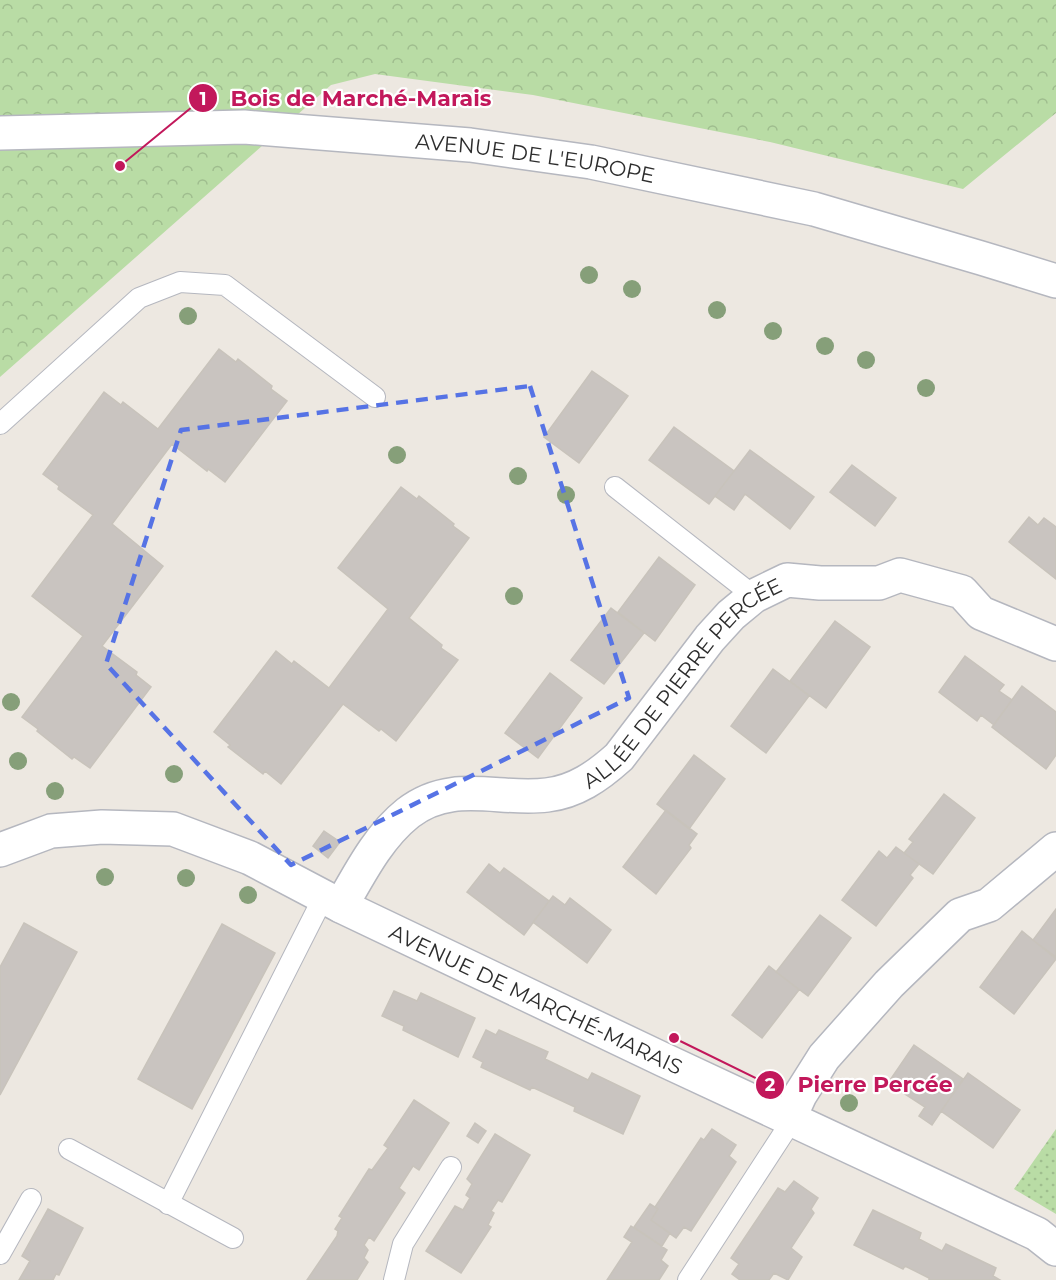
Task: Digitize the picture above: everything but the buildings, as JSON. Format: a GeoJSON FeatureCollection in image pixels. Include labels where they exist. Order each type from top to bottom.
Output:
{"type":"FeatureCollection","features":[{"type":"Feature","properties":{"kind":"street","name":"AVENUE DE L'EUROPE"},"geometry":{"type":"LineString","coordinates":[[0,133],[244,127],[470,145],[591,162],[814,209],[1056,281]]}},
{"type":"Feature","properties":{"kind":"street","name":"ALLÉE DE PIERRE PERCÉE"},"geometry":{"type":"LineString","coordinates":[[333,901],[389,832],[409,813],[433,799],[458,793],[546,795],[572,789],[601,774],[619,757],[731,615],[754,596],[787,580],[820,583],[879,583],[900,575],[962,592],[981,614],[1056,644]]}},
{"type":"Feature","properties":{"kind":"street","name":"AVENUE DE MARCHÉ-MARAIS"},"geometry":{"type":"LineString","coordinates":[[0,850],[51,831],[102,827],[172,829],[250,858],[333,901],[789,1119],[1037,1234],[1056,1248]]}},
{"type":"Feature","properties":{"kind":"street"},"geometry":{"type":"LineString","coordinates":[[789,1119],[800,1095],[824,1057],[889,984],[960,915],[989,905],[1056,849]]}},
{"type":"Feature","properties":{"kind":"lane"},"geometry":{"type":"LineString","coordinates":[[0,424],[140,298],[180,282],[225,285],[375,398]]}},
{"type":"Feature","properties":{"kind":"lane"},"geometry":{"type":"LineString","coordinates":[[615,487],[754,596]]}},
{"type":"Feature","properties":{"kind":"lane"},"geometry":{"type":"LineString","coordinates":[[168,1204],[333,901]]}},
{"type":"Feature","properties":{"kind":"lane"},"geometry":{"type":"LineString","coordinates":[[688,1280],[783,1134],[789,1119]]}},
{"type":"Feature","properties":{"kind":"lane"},"geometry":{"type":"LineString","coordinates":[[69,1149],[233,1238]]}},
{"type":"Feature","properties":{"kind":"lane"},"geometry":{"type":"LineString","coordinates":[[394,1280],[403,1244],[452,1167]]}},
{"type":"Feature","properties":{"kind":"lane"},"geometry":{"type":"LineString","coordinates":[[0,1254],[30,1199]]}},
{"type":"Feature","properties":{"kind":"highlighted area"},"geometry":{"type":"Polygon","coordinates":[[[530,386],[629,698],[291,865],[106,664],[181,430],[530,386]]]}},
{"type":"Feature","properties":{"kind":"green space"},"geometry":{"type":"Polygon","coordinates":[[[0,0],[1056,0],[1056,113],[963,189],[770,142],[533,95],[375,74],[331,85],[0,377],[0,0]]]}},
{"type":"Feature","properties":{"kind":"green space"},"geometry":{"type":"Polygon","coordinates":[[[1056,1129],[1056,1214],[1014,1189],[1056,1129]]]}},
{"type":"Feature","properties":{"kind":"place","name":"Bois de Marché-Marais"},"geometry":{"type":"Point","coordinates":[120,166]}},
{"type":"Feature","properties":{"kind":"place","name":"Pierre Percée"},"geometry":{"type":"Point","coordinates":[674,1038]}}]}
